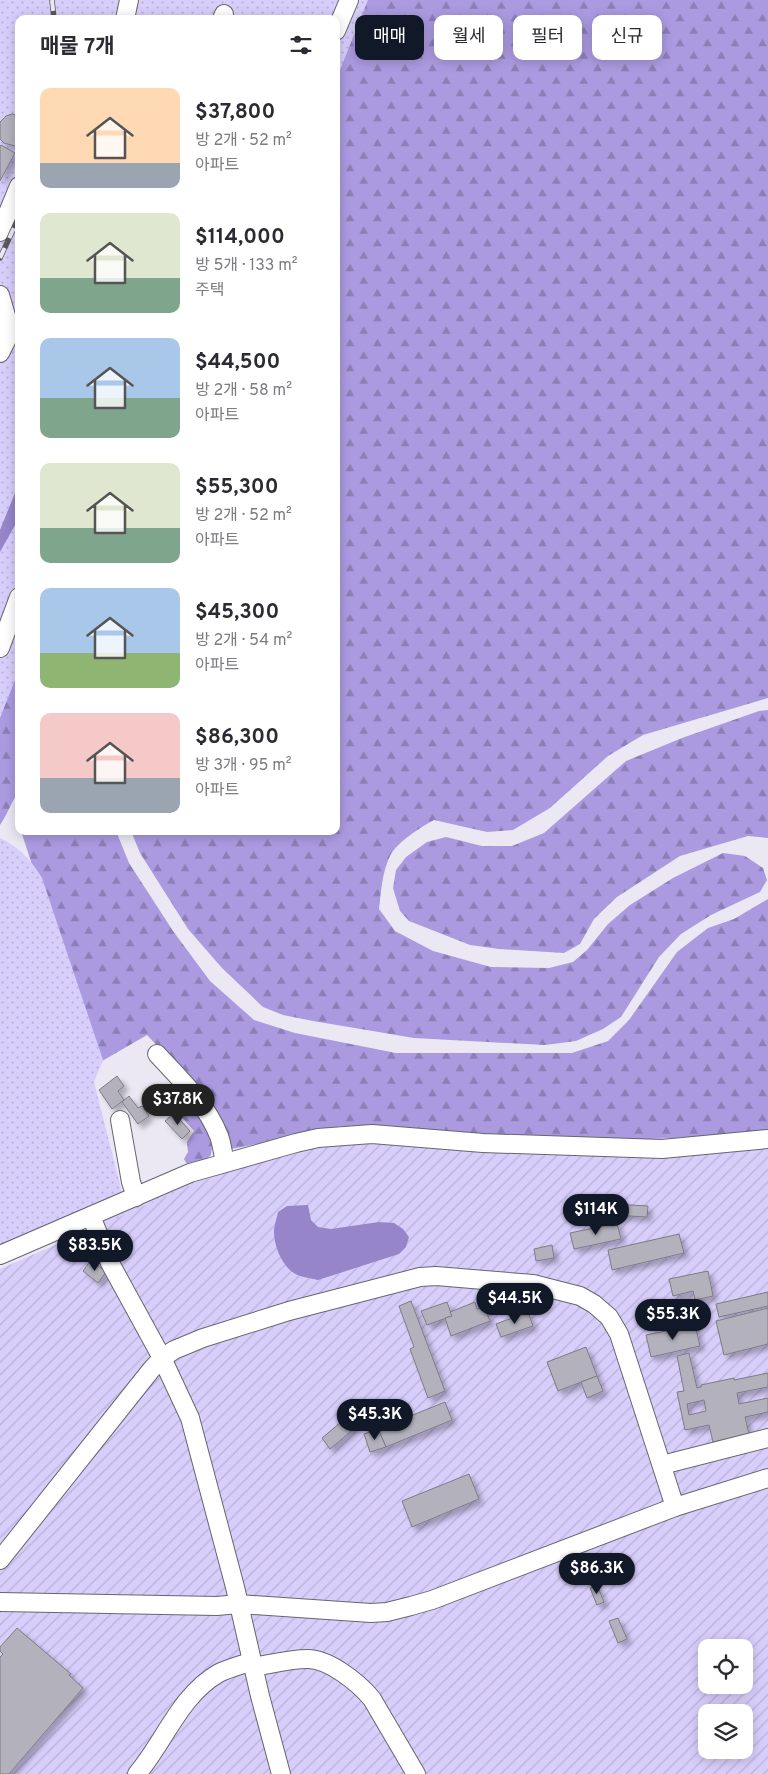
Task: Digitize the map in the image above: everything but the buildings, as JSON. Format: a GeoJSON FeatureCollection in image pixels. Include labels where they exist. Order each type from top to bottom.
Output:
{"type":"FeatureCollection","features":[{"type":"Feature","properties":{"kind":"street"},"geometry":{"type":"LineString","coordinates":[[126,15],[128,0]]}},
{"type":"Feature","properties":{"kind":"street"},"geometry":{"type":"LineString","coordinates":[[340,21],[348,0]]}},
{"type":"Feature","properties":{"kind":"street"},"geometry":{"type":"LineString","coordinates":[[0,232],[15,204]]}},
{"type":"Feature","properties":{"kind":"street"},"geometry":{"type":"LineString","coordinates":[[0,295],[9,326],[9,335],[0,353]]}},
{"type":"Feature","properties":{"kind":"street"},"geometry":{"type":"LineString","coordinates":[[0,648],[15,608]]}},
{"type":"Feature","properties":{"kind":"street"},"geometry":{"type":"LineString","coordinates":[[157,1054],[188,1087],[208,1113],[219,1137],[225,1163]]}},
{"type":"Feature","properties":{"kind":"street"},"geometry":{"type":"LineString","coordinates":[[120,1120],[131,1182],[136,1198]]}},
{"type":"Feature","properties":{"kind":"street"},"geometry":{"type":"LineString","coordinates":[[0,1254],[136,1198],[190,1173],[296,1143],[342,1135],[372,1134],[475,1142],[662,1149],[768,1139]]}},
{"type":"Feature","properties":{"kind":"street"},"geometry":{"type":"LineString","coordinates":[[91,1216],[110,1263],[162,1358],[190,1418],[281,1774]]}},
{"type":"Feature","properties":{"kind":"street"},"geometry":{"type":"LineString","coordinates":[[0,1560],[114,1415],[162,1358],[174,1350],[203,1338],[289,1311],[420,1277],[436,1276],[533,1284],[580,1296],[594,1304],[609,1317],[619,1334],[675,1507]]}},
{"type":"Feature","properties":{"kind":"street"},"geometry":{"type":"LineString","coordinates":[[662,1465],[768,1438]]}},
{"type":"Feature","properties":{"kind":"street"},"geometry":{"type":"LineString","coordinates":[[0,1602],[217,1606],[238,1604],[371,1613],[387,1612],[432,1600],[675,1507],[768,1478]]}},
{"type":"Feature","properties":{"kind":"street"},"geometry":{"type":"LineString","coordinates":[[137,1774],[158,1747],[185,1702],[220,1672],[253,1664],[310,1659],[328,1665],[345,1674],[364,1689],[372,1699],[416,1774]]}},
{"type":"Feature","properties":{"kind":"green space"},"geometry":{"type":"Polygon","coordinates":[[[359,0],[768,0],[768,698],[643,735],[608,756],[550,808],[513,830],[487,832],[434,820],[410,835],[393,851],[385,869],[379,909],[395,931],[433,951],[491,967],[549,968],[573,962],[587,950],[608,924],[630,905],[673,878],[723,853],[745,856],[763,868],[767,880],[760,892],[711,915],[681,934],[659,957],[621,1017],[603,1029],[576,1041],[545,1045],[414,1038],[283,1015],[263,1007],[222,968],[188,929],[140,853],[133,835],[340,835],[340,50],[359,0]]]}},
{"type":"Feature","properties":{"kind":"green space"},"geometry":{"type":"Polygon","coordinates":[[[15,662],[15,797],[0,825],[0,700],[15,662]]]}},
{"type":"Feature","properties":{"kind":"green space"},"geometry":{"type":"Polygon","coordinates":[[[768,710],[768,838],[748,836],[680,856],[617,897],[594,919],[580,944],[564,953],[499,949],[470,945],[409,921],[400,911],[393,888],[396,870],[406,857],[427,842],[446,837],[482,846],[512,846],[544,833],[626,761],[682,738],[759,711],[768,710]]]}},
{"type":"Feature","properties":{"kind":"green space"},"geometry":{"type":"Polygon","coordinates":[[[22,835],[118,835],[129,863],[173,931],[210,981],[254,1020],[295,1033],[396,1053],[572,1053],[608,1041],[629,1020],[677,952],[708,928],[734,919],[768,899],[768,1134],[576,1142],[341,1126],[230,1149],[208,1100],[147,1035],[97,1064],[22,835]]]}},
{"type":"Feature","properties":{"kind":"green space"},"geometry":{"type":"Polygon","coordinates":[[[187,1106],[208,1126],[212,1138],[211,1155],[203,1162],[188,1166],[184,1159],[188,1152],[187,1142],[194,1131],[177,1112],[187,1106]]]}},
{"type":"Feature","properties":{"kind":"shaded area"},"geometry":{"type":"Polygon","coordinates":[[[0,0],[368,0],[362,15],[355,15],[355,32],[340,70],[340,15],[15,15],[15,680],[0,718],[0,0]]]}},
{"type":"Feature","properties":{"kind":"shaded area"},"geometry":{"type":"Polygon","coordinates":[[[15,493],[15,525],[0,552],[0,530],[15,493]]]}},
{"type":"Feature","properties":{"kind":"shaded area"},"geometry":{"type":"Polygon","coordinates":[[[0,838],[24,855],[42,878],[103,1060],[94,1082],[122,1192],[140,1191],[288,1153],[350,1140],[477,1148],[87,1234],[81,1213],[0,1245],[0,838]]]}},
{"type":"Feature","properties":{"kind":"shaded area"},"geometry":{"type":"Polygon","coordinates":[[[350,1141],[455,1149],[768,1146],[768,1774],[0,1774],[0,1269],[197,1183],[308,1147],[350,1141]]]}},
{"type":"Feature","properties":{"kind":"shaded area"},"geometry":{"type":"Polygon","coordinates":[[[308,1205],[311,1220],[318,1227],[331,1229],[379,1222],[394,1223],[403,1229],[409,1237],[406,1247],[399,1254],[318,1280],[297,1275],[287,1268],[279,1253],[274,1237],[274,1227],[278,1212],[287,1206],[308,1205]]]}},
{"type":"Feature","properties":{"kind":"railway"},"geometry":{"type":"LineString","coordinates":[[52,0],[54,15]]}},
{"type":"Feature","properties":{"kind":"railway"},"geometry":{"type":"LineString","coordinates":[[0,258],[15,226]]}}]}
